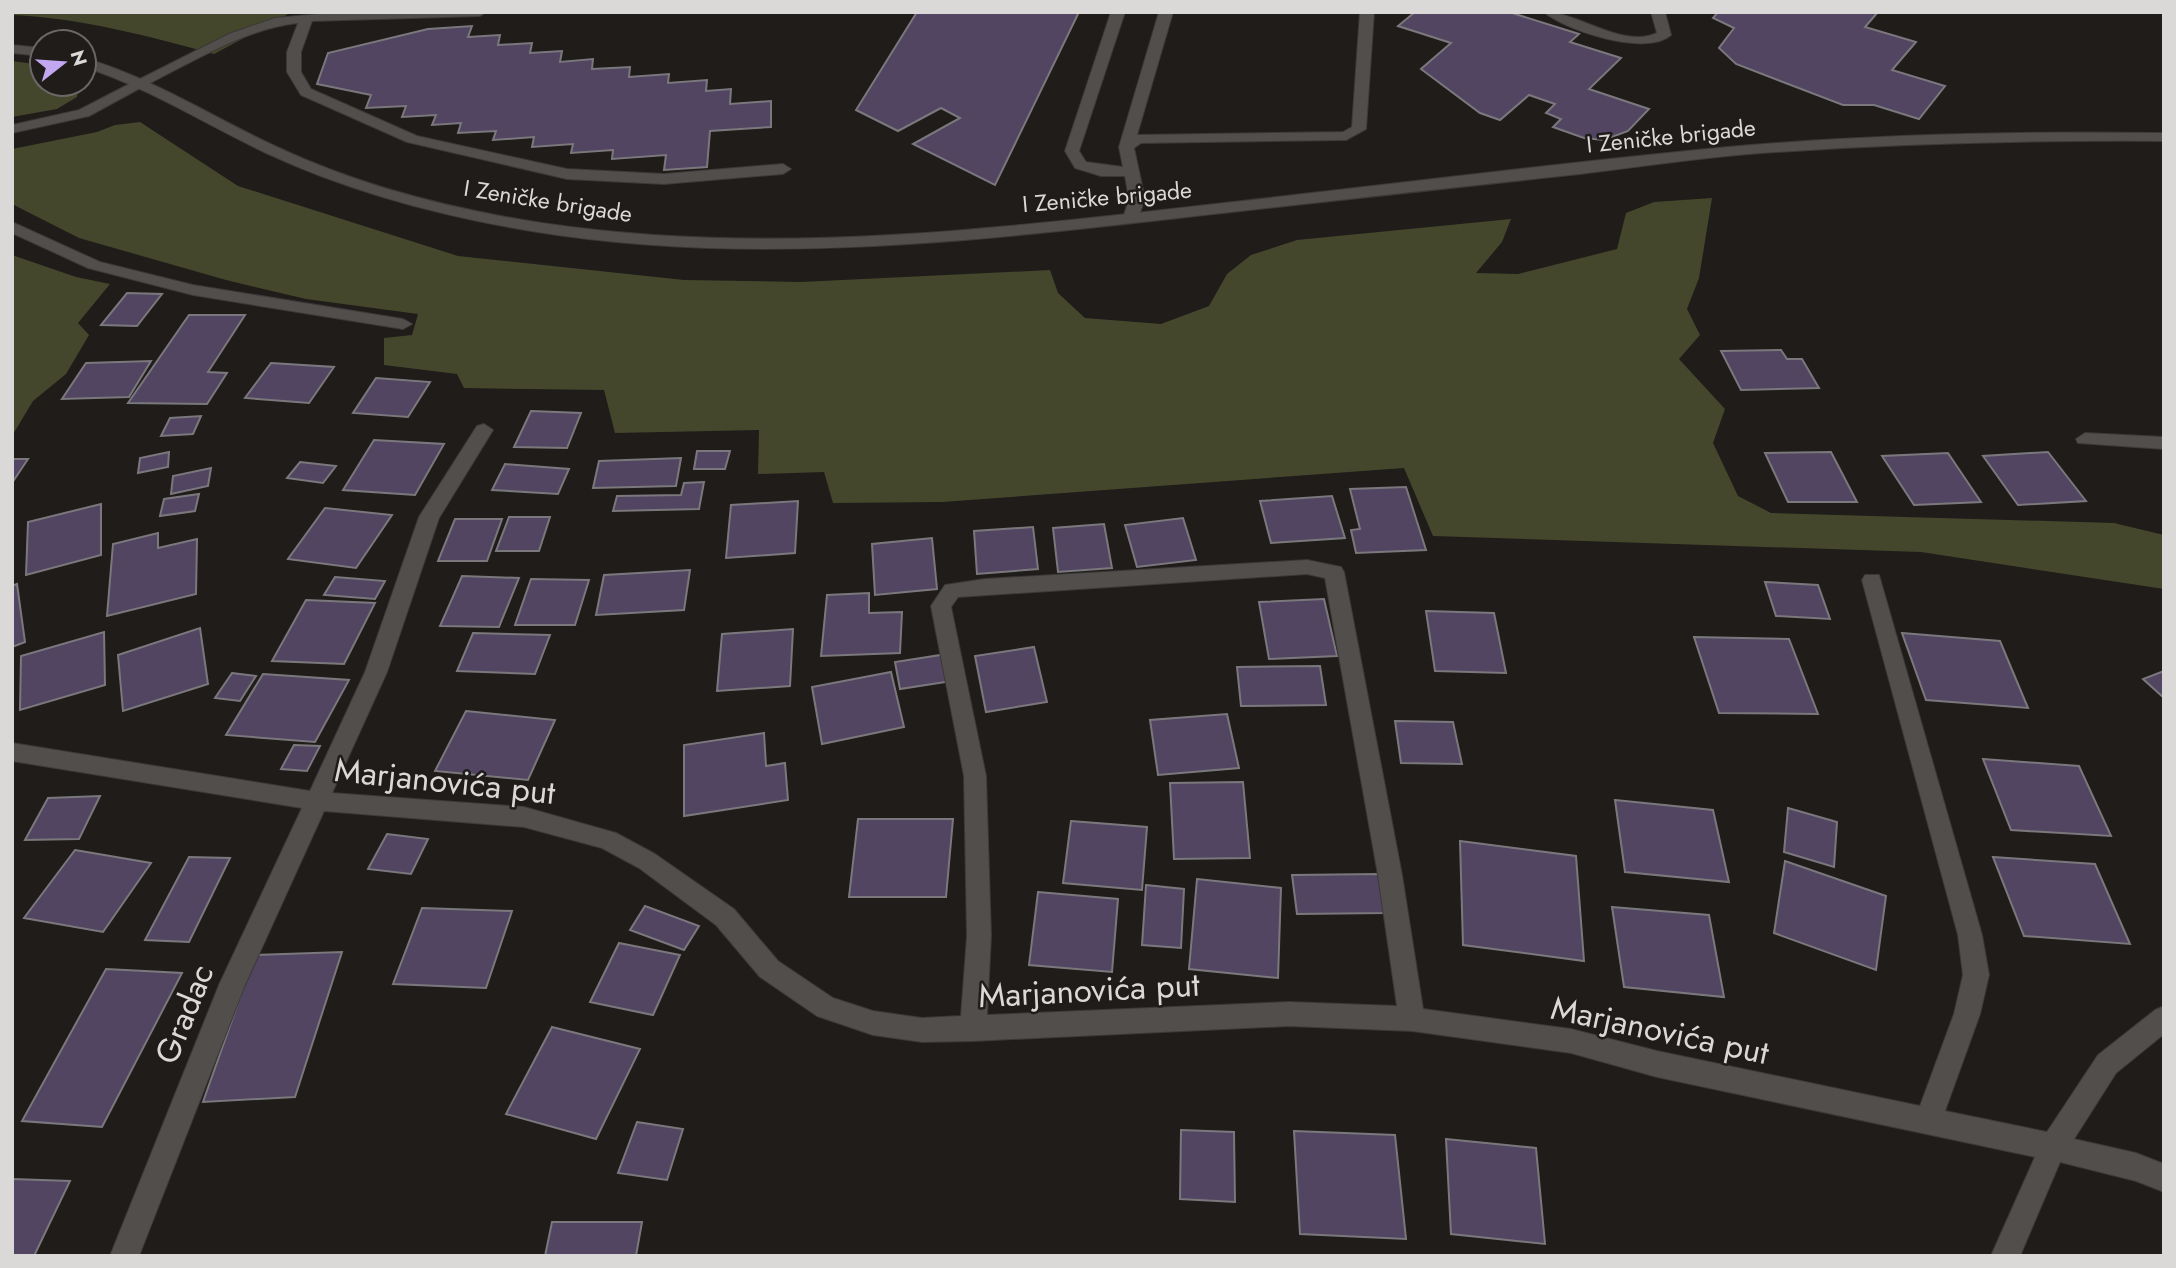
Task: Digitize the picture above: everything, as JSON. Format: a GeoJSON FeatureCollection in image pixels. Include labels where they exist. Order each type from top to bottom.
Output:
{"type":"FeatureCollection","features":[{"type":"Feature","properties":{"kind":"street"},"geometry":{"type":"LineString","coordinates":[[12,130],[84,113],[139,83],[258,27],[307,18],[357,14],[480,12]]}},
{"type":"Feature","properties":{"kind":"street"},"geometry":{"type":"LineString","coordinates":[[1118,12],[1072,151],[1080,165],[1101,171],[1131,172]]}},
{"type":"Feature","properties":{"kind":"street"},"geometry":{"type":"LineString","coordinates":[[1131,218],[1137,199],[1126,147],[1166,12]]}},
{"type":"Feature","properties":{"kind":"street"},"geometry":{"type":"LineString","coordinates":[[1126,147],[1137,139],[1346,136],[1359,129],[1367,12]]}},
{"type":"Feature","properties":{"kind":"street"},"geometry":{"type":"LineString","coordinates":[[1550,12],[1625,39],[1647,42],[1664,35],[1658,12]]}},
{"type":"Feature","properties":{"kind":"street"},"geometry":{"type":"LineString","coordinates":[[307,18],[294,52],[294,72],[306,92],[334,107],[377,121],[412,139],[567,174],[664,179],[783,169]]}},
{"type":"Feature","properties":{"kind":"street","name":"I Zeničke brigade"},"geometry":{"type":"LineString","coordinates":[[98,67],[139,83],[292,159],[364,186],[438,206],[576,233],[711,242],[827,242],[933,237],[1743,151],[1925,139],[2164,137]]}},
{"type":"Feature","properties":{"kind":"street"},"geometry":{"type":"LineString","coordinates":[[12,227],[106,269],[193,290],[403,324]]}},
{"type":"Feature","properties":{"kind":"street","name":"Gradac"},"geometry":{"type":"LineString","coordinates":[[124,1256],[232,985],[376,672],[429,517],[484,430]]}},
{"type":"Feature","properties":{"kind":"street"},"geometry":{"type":"LineString","coordinates":[[2085,439],[2164,443]]}},
{"type":"Feature","properties":{"kind":"street"},"geometry":{"type":"LineString","coordinates":[[973,1029],[979,936],[975,776],[941,606],[952,590],[1307,566],[1334,572],[1390,875],[1412,1019]]}},
{"type":"Feature","properties":{"kind":"street"},"geometry":{"type":"LineString","coordinates":[[1872,580],[1970,935],[1976,975],[1967,1014],[1927,1122]]}},
{"type":"Feature","properties":{"kind":"street","name":"Marjanovića put"},"geometry":{"type":"LineString","coordinates":[[12,752],[315,801],[524,817],[608,840],[647,861],[725,917],[769,969],[826,1008],[873,1023],[922,1030],[1289,1014],[1412,1019],[1571,1041],[1657,1064],[2053,1147],[2136,1167],[2164,1178]]}},
{"type":"Feature","properties":{"kind":"street"},"geometry":{"type":"LineString","coordinates":[[2006,1256],[2053,1147],[2107,1064],[2164,1018]]}},
{"type":"Feature","properties":{"kind":"green space"},"geometry":{"type":"Polygon","coordinates":[[[12,12],[292,12],[214,54],[114,29],[12,15],[12,12]]]}},
{"type":"Feature","properties":{"kind":"green space"},"geometry":{"type":"Polygon","coordinates":[[[12,61],[28,63],[28,98],[75,98],[57,109],[12,117],[12,61]]]}},
{"type":"Feature","properties":{"kind":"green space"},"geometry":{"type":"Polygon","coordinates":[[[140,122],[238,186],[458,256],[684,280],[801,282],[1050,270],[1058,293],[1085,318],[1161,324],[1209,306],[1227,274],[1251,255],[1297,240],[1511,219],[1502,242],[1476,273],[1518,274],[1617,249],[1626,213],[1654,202],[1712,198],[1699,278],[1687,309],[1700,335],[1679,359],[1725,409],[1713,443],[1738,496],[1771,513],[2114,523],[2164,535],[2164,589],[1921,552],[1433,536],[1404,468],[942,502],[833,503],[824,472],[758,474],[759,430],[615,433],[604,390],[464,388],[457,374],[384,365],[384,338],[412,335],[418,314],[306,299],[226,280],[79,238],[12,204],[12,149],[97,132],[115,125],[140,122]]]}},
{"type":"Feature","properties":{"kind":"green space"},"geometry":{"type":"Polygon","coordinates":[[[12,255],[76,277],[110,284],[78,323],[89,335],[66,374],[33,401],[12,436],[12,255]]]}},
{"type":"Feature","properties":{"kind":"building"},"geometry":{"type":"Polygon","coordinates":[[[917,12],[1079,12],[995,185],[913,144],[960,118],[941,108],[898,131],[856,110],[917,12]]]}},
{"type":"Feature","properties":{"kind":"building"},"geometry":{"type":"Polygon","coordinates":[[[1415,12],[1509,12],[1579,34],[1570,42],[1621,58],[1589,89],[1649,109],[1628,131],[1604,140],[1584,138],[1553,127],[1561,119],[1546,113],[1555,104],[1529,95],[1500,120],[1480,113],[1421,69],[1451,43],[1398,26],[1415,12]]]}},
{"type":"Feature","properties":{"kind":"building"},"geometry":{"type":"Polygon","coordinates":[[[1718,12],[1878,12],[1865,27],[1916,42],[1892,70],[1945,86],[1919,119],[1874,105],[1843,105],[1736,64],[1719,48],[1734,28],[1713,18],[1718,12]]]}},
{"type":"Feature","properties":{"kind":"building"},"geometry":{"type":"Polygon","coordinates":[[[472,26],[468,37],[500,35],[498,45],[532,43],[530,53],[562,51],[560,62],[593,59],[592,69],[630,67],[629,77],[669,74],[668,83],[707,80],[706,91],[731,89],[730,104],[771,101],[771,127],[710,131],[707,167],[664,170],[666,155],[612,159],[613,150],[571,153],[573,144],[532,147],[534,137],[493,140],[496,131],[458,133],[461,123],[432,125],[436,115],[402,117],[406,106],[366,108],[371,95],[317,84],[328,53],[428,29],[472,26]]]}},
{"type":"Feature","properties":{"kind":"building"},"geometry":{"type":"Polygon","coordinates":[[[127,293],[162,294],[137,326],[101,325],[127,293]]]}},
{"type":"Feature","properties":{"kind":"building"},"geometry":{"type":"Polygon","coordinates":[[[189,315],[245,315],[208,372],[227,373],[207,404],[128,403],[189,315]]]}},
{"type":"Feature","properties":{"kind":"building"},"geometry":{"type":"Polygon","coordinates":[[[1781,350],[1787,359],[1802,359],[1819,388],[1741,390],[1721,351],[1781,350]]]}},
{"type":"Feature","properties":{"kind":"building"},"geometry":{"type":"Polygon","coordinates":[[[151,361],[129,397],[62,399],[86,363],[151,361]]]}},
{"type":"Feature","properties":{"kind":"building"},"geometry":{"type":"Polygon","coordinates":[[[271,363],[334,367],[309,403],[245,398],[271,363]]]}},
{"type":"Feature","properties":{"kind":"building"},"geometry":{"type":"Polygon","coordinates":[[[376,378],[430,382],[408,417],[353,413],[376,378]]]}},
{"type":"Feature","properties":{"kind":"building"},"geometry":{"type":"Polygon","coordinates":[[[531,411],[581,413],[567,448],[514,447],[531,411]]]}},
{"type":"Feature","properties":{"kind":"building"},"geometry":{"type":"Polygon","coordinates":[[[201,416],[193,434],[161,436],[170,418],[201,416]]]}},
{"type":"Feature","properties":{"kind":"building"},"geometry":{"type":"Polygon","coordinates":[[[374,440],[444,444],[415,495],[343,490],[374,440]]]}},
{"type":"Feature","properties":{"kind":"building"},"geometry":{"type":"Polygon","coordinates":[[[697,451],[730,451],[725,469],[694,469],[697,451]]]}},
{"type":"Feature","properties":{"kind":"building"},"geometry":{"type":"Polygon","coordinates":[[[169,452],[168,467],[138,473],[140,458],[169,452]]]}},
{"type":"Feature","properties":{"kind":"building"},"geometry":{"type":"Polygon","coordinates":[[[1831,452],[1857,502],[1788,502],[1765,453],[1831,452]]]}},
{"type":"Feature","properties":{"kind":"building"},"geometry":{"type":"Polygon","coordinates":[[[2048,452],[2086,501],[2018,505],[1983,456],[2048,452]]]}},
{"type":"Feature","properties":{"kind":"building"},"geometry":{"type":"Polygon","coordinates":[[[1948,453],[1981,502],[1914,505],[1882,456],[1948,453]]]}},
{"type":"Feature","properties":{"kind":"building"},"geometry":{"type":"Polygon","coordinates":[[[681,458],[676,486],[593,488],[599,461],[681,458]]]}},
{"type":"Feature","properties":{"kind":"building"},"geometry":{"type":"Polygon","coordinates":[[[12,459],[28,459],[12,483],[12,459]]]}},
{"type":"Feature","properties":{"kind":"building"},"geometry":{"type":"Polygon","coordinates":[[[300,462],[336,466],[323,483],[287,478],[300,462]]]}},
{"type":"Feature","properties":{"kind":"building"},"geometry":{"type":"Polygon","coordinates":[[[505,464],[569,469],[558,494],[492,490],[505,464]]]}},
{"type":"Feature","properties":{"kind":"building"},"geometry":{"type":"Polygon","coordinates":[[[211,468],[208,486],[171,494],[173,476],[211,468]]]}},
{"type":"Feature","properties":{"kind":"building"},"geometry":{"type":"Polygon","coordinates":[[[704,482],[699,509],[613,511],[617,496],[681,495],[684,483],[704,482]]]}},
{"type":"Feature","properties":{"kind":"building"},"geometry":{"type":"Polygon","coordinates":[[[1406,487],[1426,550],[1356,553],[1351,530],[1360,529],[1350,489],[1406,487]]]}},
{"type":"Feature","properties":{"kind":"building"},"geometry":{"type":"Polygon","coordinates":[[[199,494],[195,511],[160,516],[164,499],[199,494]]]}},
{"type":"Feature","properties":{"kind":"building"},"geometry":{"type":"Polygon","coordinates":[[[1332,496],[1345,538],[1271,543],[1260,501],[1332,496]]]}},
{"type":"Feature","properties":{"kind":"building"},"geometry":{"type":"Polygon","coordinates":[[[798,501],[795,553],[726,558],[731,505],[798,501]]]}},
{"type":"Feature","properties":{"kind":"building"},"geometry":{"type":"Polygon","coordinates":[[[101,504],[101,555],[26,575],[28,522],[101,504]]]}},
{"type":"Feature","properties":{"kind":"building"},"geometry":{"type":"Polygon","coordinates":[[[325,508],[392,515],[356,568],[288,559],[325,508]]]}},
{"type":"Feature","properties":{"kind":"building"},"geometry":{"type":"Polygon","coordinates":[[[509,517],[550,517],[539,551],[496,551],[509,517]]]}},
{"type":"Feature","properties":{"kind":"building"},"geometry":{"type":"Polygon","coordinates":[[[1183,518],[1196,560],[1137,567],[1125,525],[1183,518]]]}},
{"type":"Feature","properties":{"kind":"building"},"geometry":{"type":"Polygon","coordinates":[[[455,519],[502,519],[487,561],[438,561],[455,519]]]}},
{"type":"Feature","properties":{"kind":"building"},"geometry":{"type":"Polygon","coordinates":[[[1104,524],[1112,568],[1058,572],[1053,528],[1104,524]]]}},
{"type":"Feature","properties":{"kind":"building"},"geometry":{"type":"Polygon","coordinates":[[[1033,527],[1038,569],[977,574],[974,531],[1033,527]]]}},
{"type":"Feature","properties":{"kind":"building"},"geometry":{"type":"Polygon","coordinates":[[[158,533],[158,548],[197,539],[196,594],[107,616],[113,544],[158,533]]]}},
{"type":"Feature","properties":{"kind":"building"},"geometry":{"type":"Polygon","coordinates":[[[932,538],[937,589],[875,595],[872,544],[932,538]]]}},
{"type":"Feature","properties":{"kind":"building"},"geometry":{"type":"Polygon","coordinates":[[[690,570],[684,610],[596,615],[604,575],[690,570]]]}},
{"type":"Feature","properties":{"kind":"building"},"geometry":{"type":"Polygon","coordinates":[[[462,576],[519,578],[499,627],[440,626],[462,576]]]}},
{"type":"Feature","properties":{"kind":"building"},"geometry":{"type":"Polygon","coordinates":[[[335,577],[385,581],[375,599],[324,595],[335,577]]]}},
{"type":"Feature","properties":{"kind":"building"},"geometry":{"type":"Polygon","coordinates":[[[531,579],[589,580],[575,625],[515,625],[531,579]]]}},
{"type":"Feature","properties":{"kind":"building"},"geometry":{"type":"Polygon","coordinates":[[[1765,582],[1818,585],[1830,619],[1776,616],[1765,582]]]}},
{"type":"Feature","properties":{"kind":"building"},"geometry":{"type":"Polygon","coordinates":[[[17,584],[25,642],[12,647],[12,586],[17,584]]]}},
{"type":"Feature","properties":{"kind":"building"},"geometry":{"type":"Polygon","coordinates":[[[869,593],[869,613],[902,612],[900,653],[821,656],[827,595],[869,593]]]}},
{"type":"Feature","properties":{"kind":"building"},"geometry":{"type":"Polygon","coordinates":[[[1324,599],[1337,656],[1269,659],[1259,602],[1324,599]]]}},
{"type":"Feature","properties":{"kind":"building"},"geometry":{"type":"Polygon","coordinates":[[[306,600],[375,603],[344,664],[272,661],[306,600]]]}},
{"type":"Feature","properties":{"kind":"building"},"geometry":{"type":"Polygon","coordinates":[[[1426,611],[1494,613],[1506,673],[1435,671],[1426,611]]]}},
{"type":"Feature","properties":{"kind":"building"},"geometry":{"type":"Polygon","coordinates":[[[200,628],[208,684],[123,711],[118,655],[200,628]]]}},
{"type":"Feature","properties":{"kind":"building"},"geometry":{"type":"Polygon","coordinates":[[[793,629],[790,686],[717,691],[722,634],[793,629]]]}},
{"type":"Feature","properties":{"kind":"building"},"geometry":{"type":"Polygon","coordinates":[[[104,632],[105,685],[20,710],[21,656],[104,632]]]}},
{"type":"Feature","properties":{"kind":"building"},"geometry":{"type":"Polygon","coordinates":[[[473,633],[550,635],[535,674],[457,671],[473,633]]]}},
{"type":"Feature","properties":{"kind":"building"},"geometry":{"type":"Polygon","coordinates":[[[1902,633],[2000,641],[2028,708],[1926,700],[1902,633]]]}},
{"type":"Feature","properties":{"kind":"building"},"geometry":{"type":"Polygon","coordinates":[[[1694,637],[1789,639],[1818,714],[1719,713],[1694,637]]]}},
{"type":"Feature","properties":{"kind":"building"},"geometry":{"type":"Polygon","coordinates":[[[1034,647],[1047,702],[986,712],[975,656],[1034,647]]]}},
{"type":"Feature","properties":{"kind":"building"},"geometry":{"type":"Polygon","coordinates":[[[947,654],[952,681],[900,689],[895,662],[947,654]]]}},
{"type":"Feature","properties":{"kind":"building"},"geometry":{"type":"Polygon","coordinates":[[[1320,666],[1326,705],[1241,706],[1237,667],[1320,666]]]}},
{"type":"Feature","properties":{"kind":"building"},"geometry":{"type":"Polygon","coordinates":[[[2164,671],[2164,698],[2143,679],[2164,671]]]}},
{"type":"Feature","properties":{"kind":"building"},"geometry":{"type":"Polygon","coordinates":[[[891,672],[904,727],[822,744],[812,687],[891,672]]]}},
{"type":"Feature","properties":{"kind":"building"},"geometry":{"type":"Polygon","coordinates":[[[232,673],[256,676],[240,701],[215,698],[232,673]]]}},
{"type":"Feature","properties":{"kind":"building"},"geometry":{"type":"Polygon","coordinates":[[[263,674],[349,680],[315,742],[226,735],[263,674]]]}},
{"type":"Feature","properties":{"kind":"building"},"geometry":{"type":"Polygon","coordinates":[[[466,711],[555,720],[528,780],[435,771],[466,711]]]}},
{"type":"Feature","properties":{"kind":"building"},"geometry":{"type":"Polygon","coordinates":[[[1227,714],[1239,768],[1158,775],[1150,720],[1227,714]]]}},
{"type":"Feature","properties":{"kind":"building"},"geometry":{"type":"Polygon","coordinates":[[[1395,721],[1453,722],[1462,764],[1401,763],[1395,721]]]}},
{"type":"Feature","properties":{"kind":"building"},"geometry":{"type":"Polygon","coordinates":[[[764,733],[766,766],[785,763],[788,800],[684,816],[684,745],[764,733]]]}},
{"type":"Feature","properties":{"kind":"building"},"geometry":{"type":"Polygon","coordinates":[[[294,745],[320,746],[307,771],[281,769],[294,745]]]}},
{"type":"Feature","properties":{"kind":"building"},"geometry":{"type":"Polygon","coordinates":[[[1983,759],[2079,766],[2111,836],[2011,830],[1983,759]]]}},
{"type":"Feature","properties":{"kind":"building"},"geometry":{"type":"Polygon","coordinates":[[[1243,782],[1250,858],[1174,859],[1170,783],[1243,782]]]}},
{"type":"Feature","properties":{"kind":"building"},"geometry":{"type":"Polygon","coordinates":[[[100,796],[79,839],[25,840],[48,798],[100,796]]]}},
{"type":"Feature","properties":{"kind":"building"},"geometry":{"type":"Polygon","coordinates":[[[1615,800],[1713,810],[1729,882],[1625,872],[1615,800]]]}},
{"type":"Feature","properties":{"kind":"building"},"geometry":{"type":"Polygon","coordinates":[[[1788,808],[1837,822],[1834,867],[1784,852],[1788,808]]]}},
{"type":"Feature","properties":{"kind":"building"},"geometry":{"type":"Polygon","coordinates":[[[858,819],[953,819],[946,897],[849,897],[858,819]]]}},
{"type":"Feature","properties":{"kind":"building"},"geometry":{"type":"Polygon","coordinates":[[[1071,821],[1147,827],[1142,890],[1063,883],[1071,821]]]}},
{"type":"Feature","properties":{"kind":"building"},"geometry":{"type":"Polygon","coordinates":[[[387,834],[428,839],[411,874],[368,869],[387,834]]]}},
{"type":"Feature","properties":{"kind":"building"},"geometry":{"type":"Polygon","coordinates":[[[1460,841],[1576,856],[1584,961],[1463,945],[1460,841]]]}},
{"type":"Feature","properties":{"kind":"building"},"geometry":{"type":"Polygon","coordinates":[[[75,850],[151,863],[103,932],[24,918],[75,850]]]}},
{"type":"Feature","properties":{"kind":"building"},"geometry":{"type":"Polygon","coordinates":[[[189,857],[230,858],[189,942],[145,940],[189,857]]]}},
{"type":"Feature","properties":{"kind":"building"},"geometry":{"type":"Polygon","coordinates":[[[1993,857],[2095,864],[2130,944],[2024,936],[1993,857]]]}},
{"type":"Feature","properties":{"kind":"building"},"geometry":{"type":"Polygon","coordinates":[[[1785,861],[1886,896],[1876,970],[1774,933],[1785,861]]]}},
{"type":"Feature","properties":{"kind":"building"},"geometry":{"type":"Polygon","coordinates":[[[1379,874],[1385,913],[1297,914],[1292,875],[1379,874]]]}},
{"type":"Feature","properties":{"kind":"building"},"geometry":{"type":"Polygon","coordinates":[[[1197,879],[1281,888],[1278,978],[1189,969],[1197,879]]]}},
{"type":"Feature","properties":{"kind":"building"},"geometry":{"type":"Polygon","coordinates":[[[1146,885],[1184,889],[1181,948],[1142,945],[1146,885]]]}},
{"type":"Feature","properties":{"kind":"building"},"geometry":{"type":"Polygon","coordinates":[[[1038,892],[1118,899],[1112,972],[1029,965],[1038,892]]]}},
{"type":"Feature","properties":{"kind":"building"},"geometry":{"type":"Polygon","coordinates":[[[645,906],[699,926],[684,950],[630,930],[645,906]]]}},
{"type":"Feature","properties":{"kind":"building"},"geometry":{"type":"Polygon","coordinates":[[[1612,907],[1709,915],[1724,997],[1624,987],[1612,907]]]}},
{"type":"Feature","properties":{"kind":"building"},"geometry":{"type":"Polygon","coordinates":[[[422,908],[512,911],[486,988],[393,984],[422,908]]]}},
{"type":"Feature","properties":{"kind":"building"},"geometry":{"type":"Polygon","coordinates":[[[619,943],[680,955],[653,1015],[590,1002],[619,943]]]}},
{"type":"Feature","properties":{"kind":"building"},"geometry":{"type":"Polygon","coordinates":[[[342,952],[295,1097],[203,1102],[255,955],[342,952]]]}},
{"type":"Feature","properties":{"kind":"building"},"geometry":{"type":"Polygon","coordinates":[[[106,969],[182,973],[102,1127],[22,1121],[106,969]]]}},
{"type":"Feature","properties":{"kind":"building"},"geometry":{"type":"Polygon","coordinates":[[[552,1027],[640,1049],[596,1139],[506,1114],[552,1027]]]}},
{"type":"Feature","properties":{"kind":"building"},"geometry":{"type":"Polygon","coordinates":[[[637,1122],[683,1129],[667,1180],[618,1173],[637,1122]]]}},
{"type":"Feature","properties":{"kind":"building"},"geometry":{"type":"Polygon","coordinates":[[[1181,1130],[1234,1132],[1235,1202],[1180,1199],[1181,1130]]]}},
{"type":"Feature","properties":{"kind":"building"},"geometry":{"type":"Polygon","coordinates":[[[1294,1131],[1395,1135],[1406,1239],[1300,1234],[1294,1131]]]}},
{"type":"Feature","properties":{"kind":"building"},"geometry":{"type":"Polygon","coordinates":[[[1446,1139],[1536,1148],[1545,1244],[1451,1234],[1446,1139]]]}},
{"type":"Feature","properties":{"kind":"building"},"geometry":{"type":"Polygon","coordinates":[[[12,1179],[70,1181],[34,1256],[12,1256],[12,1179]]]}},
{"type":"Feature","properties":{"kind":"building"},"geometry":{"type":"Polygon","coordinates":[[[552,1222],[642,1222],[636,1256],[545,1256],[552,1222]]]}}]}
